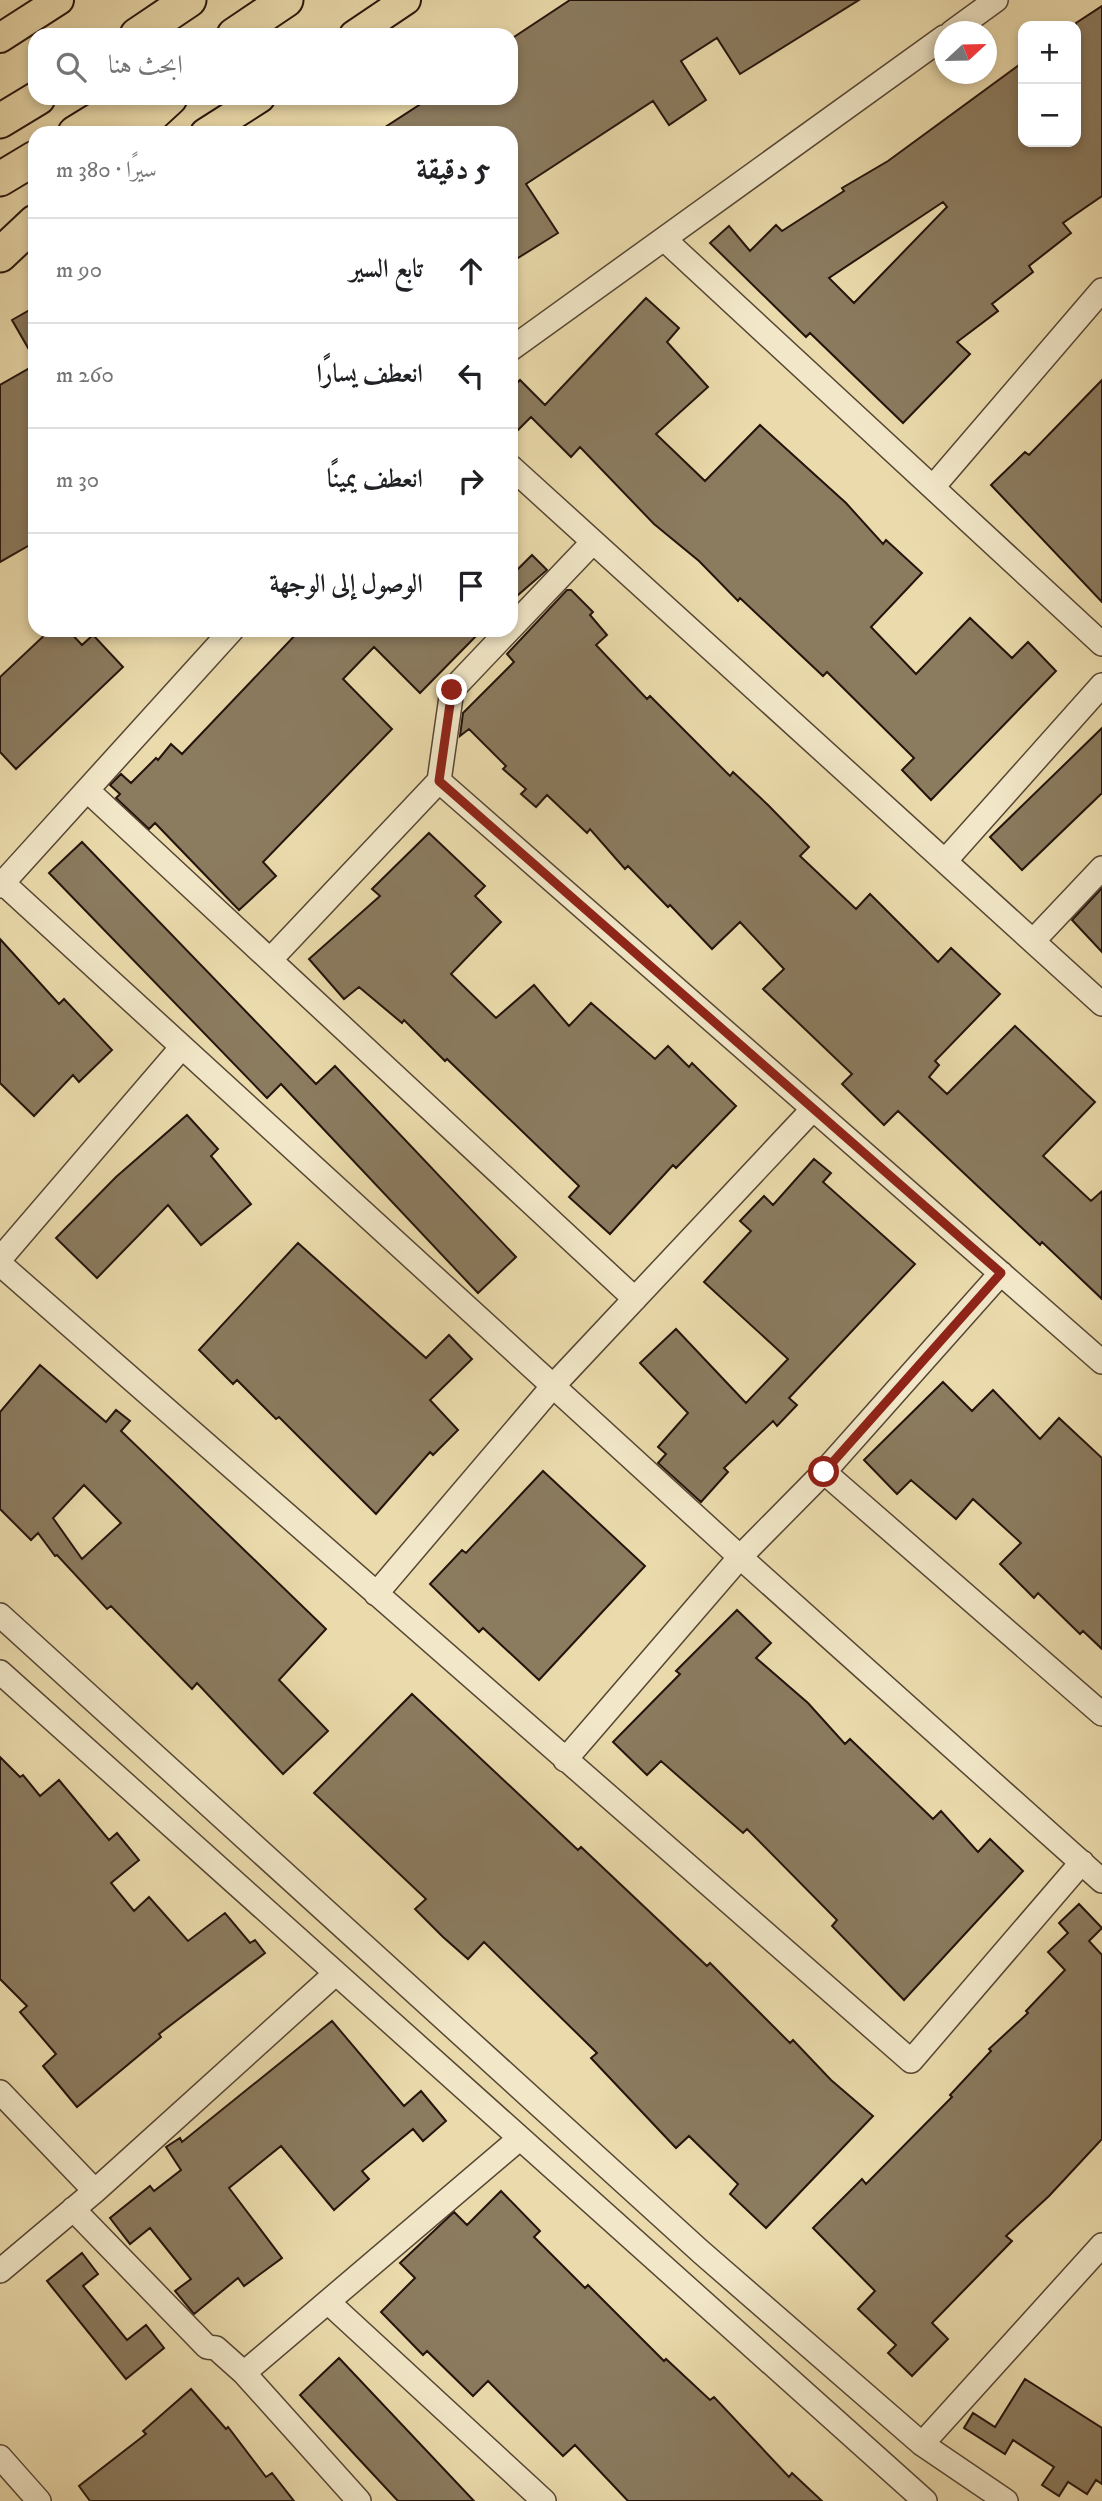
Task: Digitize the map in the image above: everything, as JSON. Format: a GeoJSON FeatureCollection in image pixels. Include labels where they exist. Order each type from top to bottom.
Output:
{"type":"FeatureCollection","features":[{"type":"Feature","properties":{"kind":"highway"},"geometry":{"type":"LineString","coordinates":[[147,28],[189,0]]}},
{"type":"Feature","properties":{"kind":"highway"},"geometry":{"type":"LineString","coordinates":[[246,28],[286,0]]}},
{"type":"Feature","properties":{"kind":"highway"},"geometry":{"type":"LineString","coordinates":[[0,121],[28,104]]}},
{"type":"Feature","properties":{"kind":"highway"},"geometry":{"type":"LineString","coordinates":[[86,126],[121,105]]}},
{"type":"Feature","properties":{"kind":"highway"},"geometry":{"type":"LineString","coordinates":[[140,126],[162,105]]}},
{"type":"Feature","properties":{"kind":"highway"},"geometry":{"type":"LineString","coordinates":[[0,179],[28,162]]}},
{"type":"Feature","properties":{"kind":"highway"},"geometry":{"type":"LineString","coordinates":[[0,255],[28,229]]}},
{"type":"Feature","properties":{"kind":"main road"},"geometry":{"type":"LineString","coordinates":[[0,38],[59,0]]}},
{"type":"Feature","properties":{"kind":"main road"},"geometry":{"type":"LineString","coordinates":[[365,28],[406,0]]}},
{"type":"Feature","properties":{"kind":"main road"},"geometry":{"type":"LineString","coordinates":[[216,126],[249,105]]}},
{"type":"Feature","properties":{"kind":"main road"},"geometry":{"type":"LineString","coordinates":[[0,262],[28,244]]}},
{"type":"Feature","properties":{"kind":"street"},"geometry":{"type":"LineString","coordinates":[[967,21],[996,0]]}},
{"type":"Feature","properties":{"kind":"street"},"geometry":{"type":"LineString","coordinates":[[518,344],[934,44]]}},
{"type":"Feature","properties":{"kind":"street"},"geometry":{"type":"LineString","coordinates":[[664,239],[1102,643]]}},
{"type":"Feature","properties":{"kind":"street"},"geometry":{"type":"LineString","coordinates":[[933,487],[1102,290]]}},
{"type":"Feature","properties":{"kind":"street"},"geometry":{"type":"LineString","coordinates":[[518,473],[1102,1004]]}},
{"type":"Feature","properties":{"kind":"street"},"geometry":{"type":"LineString","coordinates":[[518,621],[593,542]]}},
{"type":"Feature","properties":{"kind":"street"},"geometry":{"type":"LineString","coordinates":[[226,637],[1,885],[740,1557],[1102,1881]]}},
{"type":"Feature","properties":{"kind":"street"},"geometry":{"type":"LineString","coordinates":[[270,960],[439,781],[452,690],[502,637]]}},
{"type":"Feature","properties":{"kind":"street"},"geometry":{"type":"LineString","coordinates":[[944,861],[1102,685]]}},
{"type":"Feature","properties":{"kind":"street"},"geometry":{"type":"LineString","coordinates":[[439,781],[1102,1362]]}},
{"type":"Feature","properties":{"kind":"street"},"geometry":{"type":"LineString","coordinates":[[87,790],[635,1299]]}},
{"type":"Feature","properties":{"kind":"street"},"geometry":{"type":"LineString","coordinates":[[1033,941],[1102,868]]}},
{"type":"Feature","properties":{"kind":"street"},"geometry":{"type":"LineString","coordinates":[[182,1047],[0,1262],[911,2061],[1082,1862]]}},
{"type":"Feature","properties":{"kind":"street"},"geometry":{"type":"LineString","coordinates":[[376,1594],[553,1386],[813,1109]]}},
{"type":"Feature","properties":{"kind":"street"},"geometry":{"type":"LineString","coordinates":[[565,1760],[740,1557],[824,1472],[1001,1273]]}},
{"type":"Feature","properties":{"kind":"street"},"geometry":{"type":"LineString","coordinates":[[824,1472],[1102,1714]]}},
{"type":"Feature","properties":{"kind":"street"},"geometry":{"type":"LineString","coordinates":[[0,1615],[701,2252],[922,2444],[1006,2501]]}},
{"type":"Feature","properties":{"kind":"street"},"geometry":{"type":"LineString","coordinates":[[0,1672],[925,2501]]}},
{"type":"Feature","properties":{"kind":"street"},"geometry":{"type":"LineString","coordinates":[[0,2271],[95,2191],[335,1974]]}},
{"type":"Feature","properties":{"kind":"street"},"geometry":{"type":"LineString","coordinates":[[0,2092],[95,2191]]}},
{"type":"Feature","properties":{"kind":"street"},"geometry":{"type":"LineString","coordinates":[[244,2373],[519,2139]]}},
{"type":"Feature","properties":{"kind":"street"},"geometry":{"type":"LineString","coordinates":[[73,2209],[207,2347],[216,2348],[244,2373],[359,2501]]}},
{"type":"Feature","properties":{"kind":"street"},"geometry":{"type":"LineString","coordinates":[[922,2444],[1101,2247]]}},
{"type":"Feature","properties":{"kind":"street"},"geometry":{"type":"LineString","coordinates":[[328,2302],[544,2501]]}},
{"type":"Feature","properties":{"kind":"street"},"geometry":{"type":"LineString","coordinates":[[0,2457],[39,2501]]}},
{"type":"Feature","properties":{"kind":"building"},"geometry":{"type":"Polygon","coordinates":[[[570,0],[859,0],[740,74],[717,38],[681,61],[706,100],[669,125],[653,101],[526,184],[558,233],[518,258],[518,126],[387,126],[419,105],[518,105],[518,34],[570,0]]]}},
{"type":"Feature","properties":{"kind":"building"},"geometry":{"type":"Polygon","coordinates":[[[1102,6],[1102,196],[1063,223],[1071,233],[1029,266],[1033,272],[992,304],[998,311],[957,342],[970,354],[903,423],[810,333],[806,337],[710,243],[729,226],[750,251],[776,225],[782,231],[844,191],[842,188],[888,161],[993,84],[997,84],[997,81],[1018,66],[1018,147],[1081,147],[1079,21],[1102,6]],[[943,202],[829,278],[854,303],[947,207],[943,202]]]}},
{"type":"Feature","properties":{"kind":"building"},"geometry":{"type":"Polygon","coordinates":[[[646,298],[679,328],[667,342],[708,387],[656,434],[705,481],[760,425],[846,503],[883,544],[886,540],[922,573],[871,627],[916,674],[970,618],[1012,658],[1028,642],[1056,671],[931,800],[902,770],[914,758],[827,672],[823,676],[740,598],[738,601],[699,561],[654,524],[580,447],[571,457],[531,417],[518,430],[520,380],[545,405],[646,298]]]}},
{"type":"Feature","properties":{"kind":"building"},"geometry":{"type":"Polygon","coordinates":[[[28,311],[28,348],[12,320],[28,311]]]}},
{"type":"Feature","properties":{"kind":"building"},"geometry":{"type":"Polygon","coordinates":[[[28,369],[28,546],[0,562],[0,385],[28,369]]]}},
{"type":"Feature","properties":{"kind":"building"},"geometry":{"type":"Polygon","coordinates":[[[1102,380],[1102,602],[991,485],[1025,452],[1029,455],[1102,380]]]}},
{"type":"Feature","properties":{"kind":"building"},"geometry":{"type":"Polygon","coordinates":[[[532,555],[547,570],[518,595],[518,569],[532,555]]]}},
{"type":"Feature","properties":{"kind":"building"},"geometry":{"type":"Polygon","coordinates":[[[567,590],[571,590],[593,612],[590,615],[607,635],[596,645],[647,699],[650,696],[730,776],[733,772],[768,805],[809,847],[800,856],[856,909],[870,894],[938,962],[951,948],[1000,994],[935,1061],[939,1065],[929,1077],[947,1094],[1015,1026],[1095,1102],[1043,1156],[1091,1201],[1102,1191],[1102,1299],[1042,1242],[1040,1245],[898,1111],[884,1125],[842,1084],[852,1074],[763,989],[784,969],[740,922],[712,949],[628,866],[625,869],[590,829],[587,833],[547,795],[536,807],[521,794],[526,789],[503,769],[506,766],[469,729],[460,736],[463,713],[514,662],[507,654],[567,590]]]}},
{"type":"Feature","properties":{"kind":"building"},"geometry":{"type":"Polygon","coordinates":[[[43,637],[75,637],[82,645],[91,637],[95,637],[123,667],[16,769],[0,752],[0,677],[43,637]]]}},
{"type":"Feature","properties":{"kind":"building"},"geometry":{"type":"Polygon","coordinates":[[[293,637],[475,637],[420,693],[374,647],[343,679],[392,729],[263,862],[276,876],[239,910],[155,823],[149,829],[116,798],[120,794],[110,785],[121,774],[131,783],[156,758],[158,760],[171,744],[182,754],[293,637]]]}},
{"type":"Feature","properties":{"kind":"building"},"geometry":{"type":"Polygon","coordinates":[[[1102,728],[1102,793],[1022,870],[990,837],[1102,728]]]}},
{"type":"Feature","properties":{"kind":"building"},"geometry":{"type":"Polygon","coordinates":[[[429,833],[485,886],[475,896],[501,922],[451,974],[496,1018],[534,985],[569,1026],[591,1003],[655,1059],[668,1046],[689,1067],[692,1063],[736,1106],[676,1168],[673,1165],[610,1234],[569,1197],[579,1186],[447,1059],[445,1061],[404,1020],[402,1023],[359,987],[344,999],[309,959],[380,896],[372,889],[429,833]]]}},
{"type":"Feature","properties":{"kind":"building"},"geometry":{"type":"Polygon","coordinates":[[[82,842],[316,1084],[335,1066],[516,1257],[478,1293],[281,1084],[267,1098],[49,873],[82,842]]]}},
{"type":"Feature","properties":{"kind":"building"},"geometry":{"type":"Polygon","coordinates":[[[1102,888],[1102,952],[1072,920],[1102,888]]]}},
{"type":"Feature","properties":{"kind":"building"},"geometry":{"type":"Polygon","coordinates":[[[0,939],[59,1004],[64,999],[112,1050],[79,1082],[73,1075],[34,1116],[0,1083],[0,939]]]}},
{"type":"Feature","properties":{"kind":"building"},"geometry":{"type":"Polygon","coordinates":[[[187,1115],[218,1149],[211,1156],[251,1204],[201,1245],[168,1205],[97,1278],[56,1238],[116,1177],[187,1115]]]}},
{"type":"Feature","properties":{"kind":"building"},"geometry":{"type":"Polygon","coordinates":[[[814,1159],[831,1173],[823,1182],[915,1264],[789,1398],[797,1405],[777,1426],[773,1421],[724,1468],[728,1472],[701,1502],[658,1463],[666,1454],[658,1447],[688,1413],[640,1363],[676,1329],[746,1403],[788,1359],[704,1282],[751,1231],[740,1221],[764,1196],[773,1205],[814,1159]]]}},
{"type":"Feature","properties":{"kind":"building"},"geometry":{"type":"Polygon","coordinates":[[[298,1243],[426,1358],[449,1335],[472,1359],[430,1400],[458,1430],[433,1455],[430,1452],[376,1514],[279,1417],[276,1419],[237,1380],[233,1384],[199,1350],[298,1243]]]}},
{"type":"Feature","properties":{"kind":"building"},"geometry":{"type":"Polygon","coordinates":[[[40,1365],[106,1422],[116,1410],[130,1421],[121,1431],[326,1629],[279,1680],[328,1731],[283,1774],[197,1683],[192,1689],[111,1606],[107,1609],[57,1555],[55,1556],[38,1533],[31,1540],[0,1509],[0,1412],[40,1365]],[[84,1485],[53,1518],[82,1559],[121,1523],[84,1485]]]}},
{"type":"Feature","properties":{"kind":"building"},"geometry":{"type":"Polygon","coordinates":[[[943,1382],[972,1411],[993,1390],[1040,1439],[1059,1418],[1102,1458],[1102,1649],[1083,1631],[1080,1634],[1038,1593],[1034,1598],[1000,1564],[1021,1543],[973,1499],[956,1519],[911,1480],[897,1494],[864,1460],[943,1382]]]}},
{"type":"Feature","properties":{"kind":"building"},"geometry":{"type":"Polygon","coordinates":[[[543,1471],[645,1566],[539,1680],[483,1628],[479,1632],[430,1584],[462,1550],[466,1553],[543,1471]]]}},
{"type":"Feature","properties":{"kind":"building"},"geometry":{"type":"Polygon","coordinates":[[[737,1610],[771,1643],[756,1658],[808,1703],[845,1744],[850,1739],[933,1819],[941,1811],[978,1852],[990,1839],[1023,1871],[904,2000],[832,1926],[837,1920],[747,1829],[743,1833],[661,1761],[647,1775],[613,1742],[680,1674],[676,1671],[737,1610]]]}},
{"type":"Feature","properties":{"kind":"building"},"geometry":{"type":"Polygon","coordinates":[[[412,1694],[578,1850],[581,1847],[707,1966],[710,1963],[790,2043],[793,2040],[831,2080],[873,2116],[766,2228],[730,2194],[738,2184],[689,2136],[676,2148],[591,2058],[597,2053],[484,1942],[468,1959],[443,1937],[415,1909],[426,1899],[314,1793],[412,1694]]]}},
{"type":"Feature","properties":{"kind":"building"},"geometry":{"type":"Polygon","coordinates":[[[0,1757],[20,1777],[23,1775],[40,1796],[59,1780],[109,1840],[117,1833],[139,1860],[111,1883],[134,1911],[149,1897],[188,1941],[225,1913],[250,1943],[255,1940],[265,1953],[159,2034],[161,2037],[77,2107],[43,2066],[56,2054],[20,2012],[27,2006],[0,1979],[0,1757]]]}},
{"type":"Feature","properties":{"kind":"building"},"geometry":{"type":"Polygon","coordinates":[[[1079,1904],[1102,1928],[1089,1941],[1102,1955],[1102,2139],[1049,2196],[1006,2236],[1012,2241],[932,2323],[948,2339],[912,2376],[888,2353],[896,2345],[858,2309],[875,2291],[813,2228],[862,2179],[866,2184],[952,2097],[950,2095],[991,2051],[989,2049],[1028,2013],[1026,2011],[1065,1970],[1048,1952],[1068,1933],[1059,1923],[1079,1904]]]}},
{"type":"Feature","properties":{"kind":"building"},"geometry":{"type":"Polygon","coordinates":[[[332,2021],[404,2106],[421,2091],[446,2121],[423,2141],[413,2129],[362,2171],[369,2179],[334,2210],[281,2146],[229,2188],[282,2258],[244,2286],[238,2278],[194,2314],[175,2291],[191,2279],[150,2228],[130,2244],[110,2218],[150,2186],[154,2191],[181,2170],[166,2147],[180,2138],[182,2142],[332,2021]]]}},
{"type":"Feature","properties":{"kind":"building"},"geometry":{"type":"Polygon","coordinates":[[[501,2191],[540,2231],[534,2237],[585,2288],[588,2285],[664,2361],[666,2359],[710,2400],[714,2397],[789,2477],[792,2473],[822,2501],[628,2501],[575,2445],[563,2456],[488,2381],[473,2396],[427,2351],[423,2355],[381,2312],[415,2278],[400,2263],[454,2212],[467,2225],[501,2191]]]}},
{"type":"Feature","properties":{"kind":"building"},"geometry":{"type":"Polygon","coordinates":[[[82,2253],[98,2274],[83,2286],[127,2340],[146,2325],[164,2348],[126,2379],[47,2281],[82,2253]]]}},
{"type":"Feature","properties":{"kind":"building"},"geometry":{"type":"Polygon","coordinates":[[[339,2358],[474,2501],[398,2501],[300,2395],[339,2358]]]}},
{"type":"Feature","properties":{"kind":"building"},"geometry":{"type":"Polygon","coordinates":[[[1025,2379],[1102,2428],[1102,2484],[1096,2480],[1087,2494],[1068,2482],[1059,2496],[1042,2485],[1054,2467],[1013,2440],[1005,2454],[964,2428],[973,2413],[995,2427],[1025,2379]]]}},
{"type":"Feature","properties":{"kind":"building"},"geometry":{"type":"Polygon","coordinates":[[[191,2389],[226,2429],[228,2427],[266,2477],[272,2473],[294,2501],[90,2501],[79,2486],[146,2434],[143,2431],[191,2389]]]}},
{"type":"Feature","properties":{"kind":"route"},"geometry":{"type":"LineString","coordinates":[[452,690],[439,781],[1001,1273],[824,1472]]}}]}
